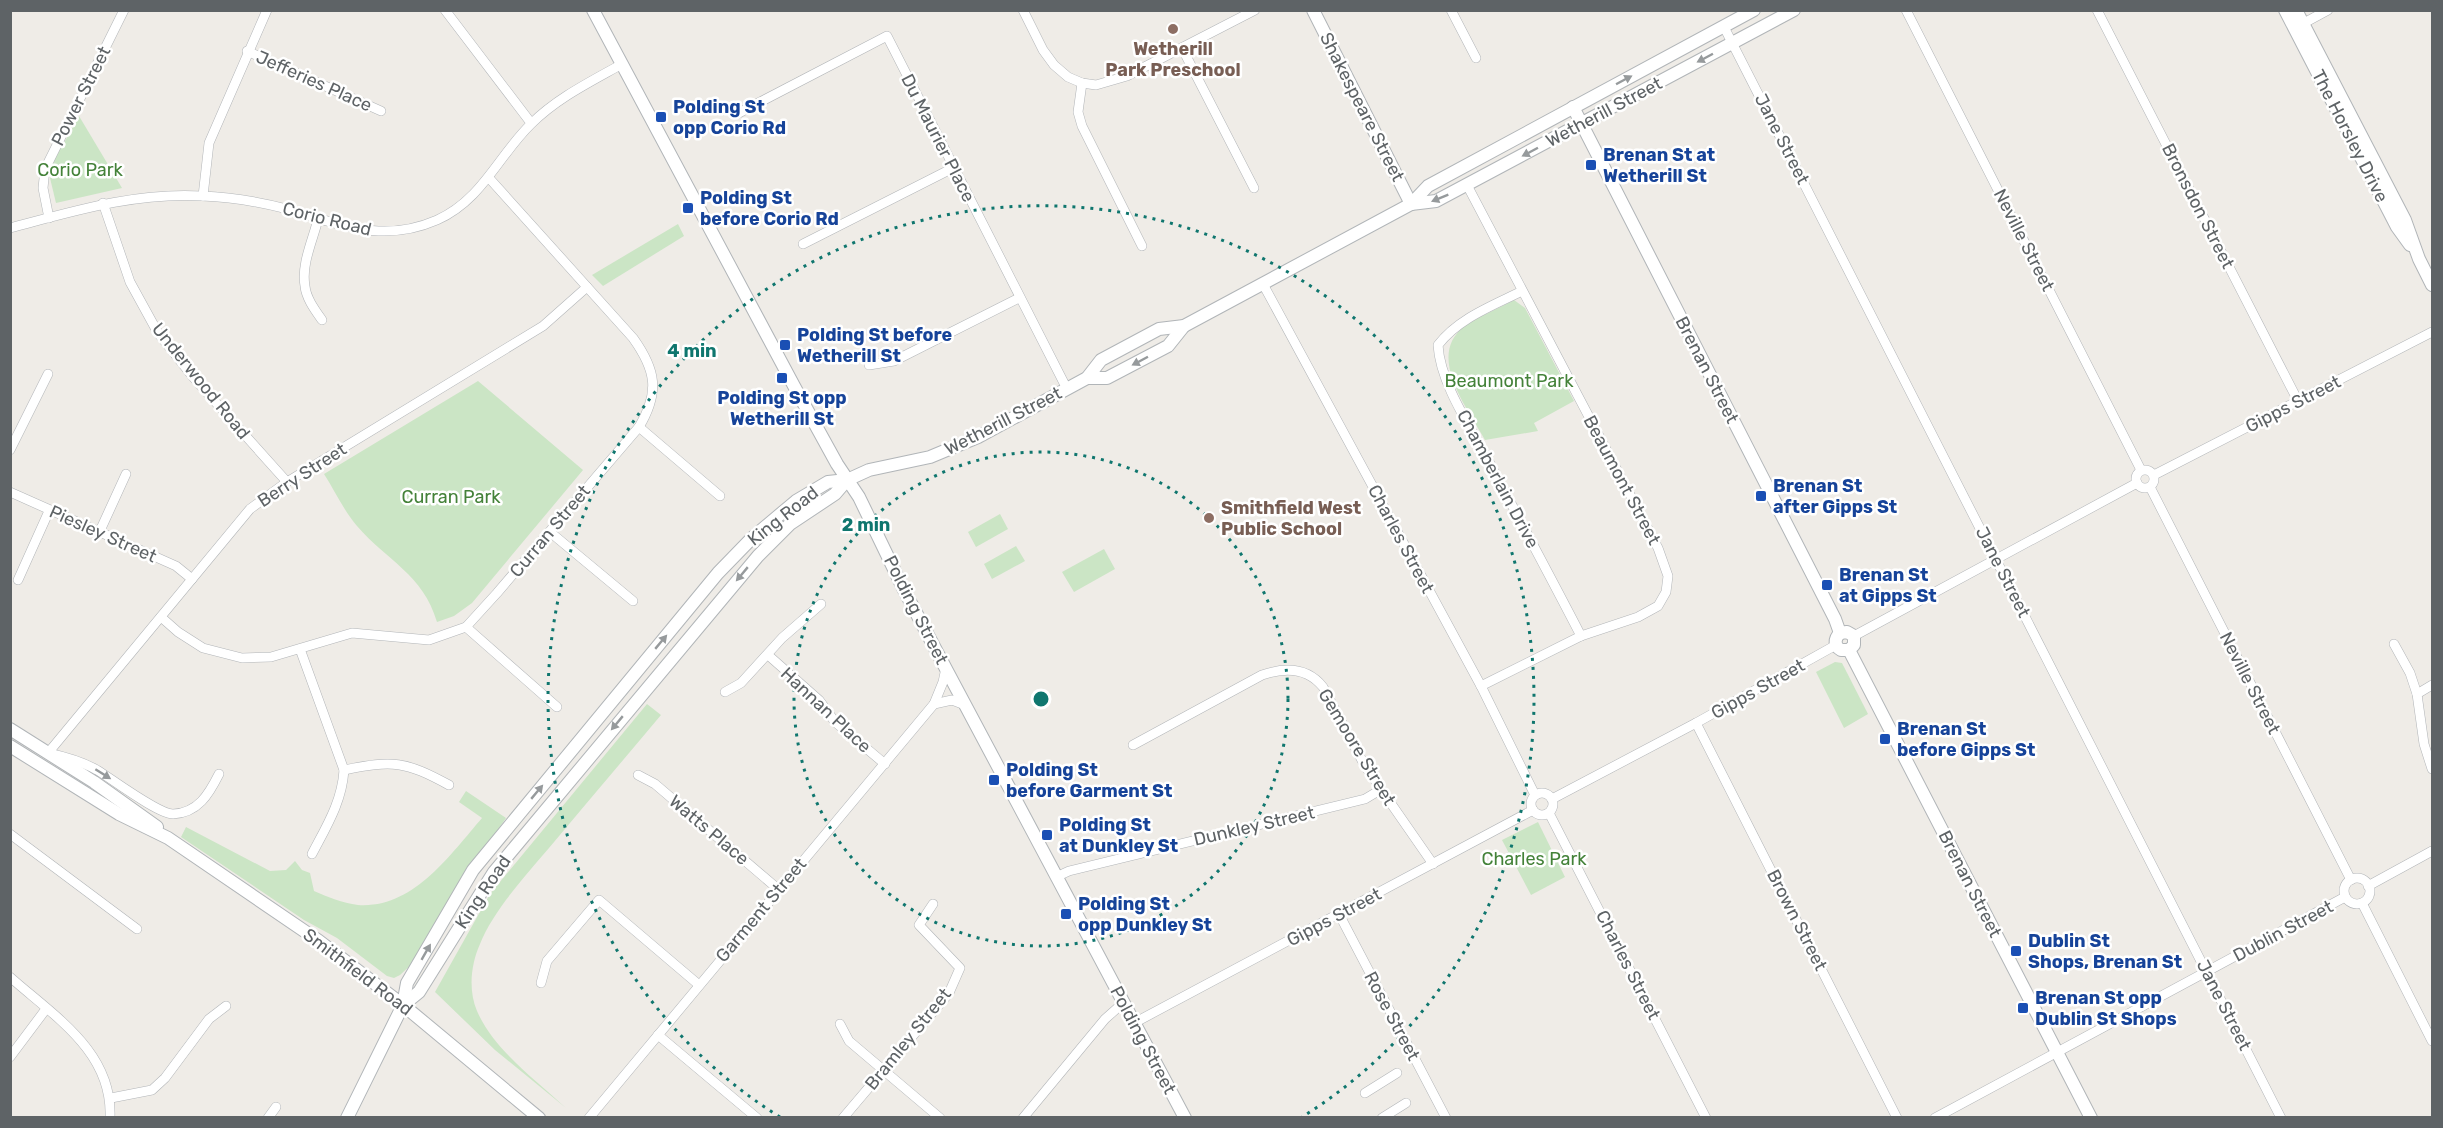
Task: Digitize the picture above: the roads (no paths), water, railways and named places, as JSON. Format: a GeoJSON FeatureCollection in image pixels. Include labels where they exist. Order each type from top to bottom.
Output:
{"type":"FeatureCollection","features":[{"type":"Feature","properties":{"kind":"main road","name":"Polding Street"},"geometry":{"type":"LineString","coordinates":[[593,10],[799,395],[879,535],[904,590],[1185,1118]]}},
{"type":"Feature","properties":{"kind":"main road","name":"Shakespeare Street"},"geometry":{"type":"LineString","coordinates":[[1312,10],[1411,204]]}},
{"type":"Feature","properties":{"kind":"main road","name":"Wetherill Street"},"geometry":{"type":"LineString","coordinates":[[848,480],[869,470],[930,457],[956,447],[1087,378],[1101,360],[1159,329],[1184,326],[1263,284],[1411,204],[1428,186],[1754,10]]}},
{"type":"Feature","properties":{"kind":"main road","name":"Wetherill Street"},"geometry":{"type":"LineString","coordinates":[[1411,204],[1436,201],[1794,10]]}},
{"type":"Feature","properties":{"kind":"main road","name":"The Horsley Drive"},"geometry":{"type":"LineString","coordinates":[[2285,10],[2397,227],[2419,259],[2433,285]]}},
{"type":"Feature","properties":{"kind":"main road","name":"The Horsley Drive"},"geometry":{"type":"LineString","coordinates":[[2296,10],[2405,220],[2419,259]]}},
{"type":"Feature","properties":{"kind":"main road","name":"Brenan Street"},"geometry":{"type":"LineString","coordinates":[[1573,107],[1835,619],[1838,639]]}},
{"type":"Feature","properties":{"kind":"main road","name":"Wetherill Street"},"geometry":{"type":"LineString","coordinates":[[1087,378],[1107,378],[1160,351],[1168,346],[1184,326]]}},
{"type":"Feature","properties":{"kind":"main road","name":"King Road"},"geometry":{"type":"LineString","coordinates":[[403,1005],[419,992],[494,872],[750,565],[790,524],[835,494],[848,480]]}},
{"type":"Feature","properties":{"kind":"main road","name":"King Road"},"geometry":{"type":"LineString","coordinates":[[347,1118],[403,1005],[408,983],[474,870],[711,582],[752,538],[796,501],[828,482],[848,480]]}},
{"type":"Feature","properties":{"kind":"main road"},"geometry":{"type":"LineString","coordinates":[[1847,632],[1854,636],[1854,645],[1850,650],[1841,650],[1838,639],[1847,632]]}},
{"type":"Feature","properties":{"kind":"main road","name":"Brenan Street"},"geometry":{"type":"LineString","coordinates":[[1850,650],[2091,1118]]}},
{"type":"Feature","properties":{"kind":"main road","name":"Smithfield Road"},"geometry":{"type":"LineString","coordinates":[[10,729],[156,826],[168,838]]}},
{"type":"Feature","properties":{"kind":"main road"},"geometry":{"type":"LineString","coordinates":[[10,738],[37,753],[48,753],[53,764],[104,798],[126,818]]}},
{"type":"Feature","properties":{"kind":"main road","name":"Smithfield Road"},"geometry":{"type":"LineString","coordinates":[[10,746],[126,818],[168,838],[319,941],[403,1005],[539,1118]]}},
{"type":"Feature","properties":{"kind":"street","name":"Power Street"},"geometry":{"type":"LineString","coordinates":[[49,218],[43,188],[45,169],[124,10]]}},
{"type":"Feature","properties":{"kind":"street"},"geometry":{"type":"LineString","coordinates":[[203,196],[209,143],[267,10]]}},
{"type":"Feature","properties":{"kind":"street"},"geometry":{"type":"LineString","coordinates":[[445,10],[531,123]]}},
{"type":"Feature","properties":{"kind":"street"},"geometry":{"type":"LineString","coordinates":[[1023,10],[1043,50],[1054,65],[1068,77],[1082,83],[1096,85],[1111,82],[1255,10]]}},
{"type":"Feature","properties":{"kind":"street"},"geometry":{"type":"LineString","coordinates":[[1451,10],[1476,58]]}},
{"type":"Feature","properties":{"kind":"street","name":"Neville Street"},"geometry":{"type":"LineString","coordinates":[[1906,10],[2141,470]]}},
{"type":"Feature","properties":{"kind":"street","name":"Bronsdon Street"},"geometry":{"type":"LineString","coordinates":[[2097,10],[2298,401]]}},
{"type":"Feature","properties":{"kind":"street"},"geometry":{"type":"LineString","coordinates":[[2304,23],[2328,10]]}},
{"type":"Feature","properties":{"kind":"street","name":"Jane Street"},"geometry":{"type":"LineString","coordinates":[[1724,27],[2281,1118]]}},
{"type":"Feature","properties":{"kind":"street","name":"Du Maurier Place"},"geometry":{"type":"LineString","coordinates":[[737,114],[887,36],[1067,389]]}},
{"type":"Feature","properties":{"kind":"street"},"geometry":{"type":"LineString","coordinates":[[1182,48],[1254,188]]}},
{"type":"Feature","properties":{"kind":"street","name":"Jefferies Place"},"geometry":{"type":"LineString","coordinates":[[248,51],[381,111]]}},
{"type":"Feature","properties":{"kind":"street","name":"Corio Road"},"geometry":{"type":"LineString","coordinates":[[10,228],[103,203],[151,197],[203,196],[254,202],[369,232],[416,227],[450,213],[468,200],[489,178],[531,123],[569,94],[622,64]]}},
{"type":"Feature","properties":{"kind":"street"},"geometry":{"type":"LineString","coordinates":[[1082,83],[1078,112],[1082,126],[1142,246]]}},
{"type":"Feature","properties":{"kind":"street"},"geometry":{"type":"LineString","coordinates":[[803,243],[953,168]]}},
{"type":"Feature","properties":{"kind":"street","name":"Curran Street"},"geometry":{"type":"LineString","coordinates":[[161,617],[202,648],[230,657],[271,657],[352,633],[429,640],[466,627],[639,428],[646,416],[651,398],[651,369],[647,357],[633,338],[489,178]]}},
{"type":"Feature","properties":{"kind":"street","name":"Beaumont Street"},"geometry":{"type":"LineString","coordinates":[[1467,185],[1658,548],[1668,576],[1662,599],[1648,613],[1581,636],[1481,686]]}},
{"type":"Feature","properties":{"kind":"street","name":"Underwood Road"},"geometry":{"type":"LineString","coordinates":[[103,203],[130,282],[158,333],[286,482]]}},
{"type":"Feature","properties":{"kind":"street"},"geometry":{"type":"LineString","coordinates":[[318,219],[306,264],[304,284],[322,320]]}},
{"type":"Feature","properties":{"kind":"street","name":"Charles Street"},"geometry":{"type":"LineString","coordinates":[[1263,284],[1481,686],[1535,795]]}},
{"type":"Feature","properties":{"kind":"street","name":"Berry Street"},"geometry":{"type":"LineString","coordinates":[[48,753],[250,509],[286,482],[543,326],[587,287]]}},
{"type":"Feature","properties":{"kind":"street","name":"Chamberlain Drive"},"geometry":{"type":"LineString","coordinates":[[1522,291],[1449,330],[1438,345],[1439,358],[1442,369],[1469,424],[1581,636]]}},
{"type":"Feature","properties":{"kind":"street"},"geometry":{"type":"LineString","coordinates":[[869,365],[894,361],[1019,298]]}},
{"type":"Feature","properties":{"kind":"street","name":"Gipps Street"},"geometry":{"type":"LineString","coordinates":[[2154,475],[2433,332]]}},
{"type":"Feature","properties":{"kind":"street"},"geometry":{"type":"LineString","coordinates":[[10,450],[48,374]]}},
{"type":"Feature","properties":{"kind":"street"},"geometry":{"type":"LineString","coordinates":[[639,428],[720,496]]}},
{"type":"Feature","properties":{"kind":"street"},"geometry":{"type":"LineString","coordinates":[[2141,470],[2148,470],[2154,475],[2154,481],[2150,487],[2143,488],[2137,483],[2137,475],[2141,470]]}},
{"type":"Feature","properties":{"kind":"street"},"geometry":{"type":"LineString","coordinates":[[99,533],[126,474]]}},
{"type":"Feature","properties":{"kind":"street"},"geometry":{"type":"LineString","coordinates":[[1854,636],[2137,483]]}},
{"type":"Feature","properties":{"kind":"street","name":"Neville Street"},"geometry":{"type":"LineString","coordinates":[[2150,487],[2351,880]]}},
{"type":"Feature","properties":{"kind":"street","name":"Piesley Street"},"geometry":{"type":"LineString","coordinates":[[10,492],[176,566],[192,579]]}},
{"type":"Feature","properties":{"kind":"street"},"geometry":{"type":"LineString","coordinates":[[18,580],[49,511]]}},
{"type":"Feature","properties":{"kind":"street"},"geometry":{"type":"LineString","coordinates":[[550,532],[633,601]]}},
{"type":"Feature","properties":{"kind":"street","name":"Hannan Place"},"geometry":{"type":"LineString","coordinates":[[725,692],[741,683],[782,638],[821,604]]}},
{"type":"Feature","properties":{"kind":"street"},"geometry":{"type":"LineString","coordinates":[[466,627],[557,707]]}},
{"type":"Feature","properties":{"kind":"street","name":"Gipps Street"},"geometry":{"type":"LineString","coordinates":[[1552,799],[1696,723],[1838,639]]}},
{"type":"Feature","properties":{"kind":"street"},"geometry":{"type":"LineString","coordinates":[[2394,644],[2410,673],[2417,694],[2424,744],[2433,769]]}},
{"type":"Feature","properties":{"kind":"street"},"geometry":{"type":"LineString","coordinates":[[300,648],[344,770],[343,786],[336,808],[312,854]]}},
{"type":"Feature","properties":{"kind":"street","name":"Hannan Place"},"geometry":{"type":"LineString","coordinates":[[768,655],[819,700],[835,722],[885,764]]}},
{"type":"Feature","properties":{"kind":"street","name":"Garment Street"},"geometry":{"type":"LineString","coordinates":[[589,1118],[934,704],[946,668]]}},
{"type":"Feature","properties":{"kind":"street","name":"Gemoore Street"},"geometry":{"type":"LineString","coordinates":[[1133,745],[1262,675],[1282,669],[1315,677],[1323,687],[1380,790],[1433,864]]}},
{"type":"Feature","properties":{"kind":"street"},"geometry":{"type":"LineString","coordinates":[[2417,694],[2433,685]]}},
{"type":"Feature","properties":{"kind":"street"},"geometry":{"type":"LineString","coordinates":[[934,704],[952,700],[965,705]]}},
{"type":"Feature","properties":{"kind":"street","name":"Brown Street"},"geometry":{"type":"LineString","coordinates":[[1696,723],[1897,1118]]}},
{"type":"Feature","properties":{"kind":"street"},"geometry":{"type":"LineString","coordinates":[[48,753],[71,758],[96,769],[163,812],[172,814],[194,808],[208,795],[219,774]]}},
{"type":"Feature","properties":{"kind":"street"},"geometry":{"type":"LineString","coordinates":[[344,770],[378,763],[395,763],[421,770],[449,785]]}},
{"type":"Feature","properties":{"kind":"street","name":"Watts Place"},"geometry":{"type":"LineString","coordinates":[[638,775],[654,784],[778,889]]}},
{"type":"Feature","properties":{"kind":"street","name":"Dunkley Street"},"geometry":{"type":"LineString","coordinates":[[1056,877],[1070,870],[1365,799],[1380,790]]}},
{"type":"Feature","properties":{"kind":"street"},"geometry":{"type":"LineString","coordinates":[[1545,793],[1552,799],[1553,807],[1549,813],[1542,815],[1533,810],[1531,804],[1535,795],[1545,793]]}},
{"type":"Feature","properties":{"kind":"street","name":"Gipps Street"},"geometry":{"type":"LineString","coordinates":[[1134,1023],[1533,810]]}},
{"type":"Feature","properties":{"kind":"street"},"geometry":{"type":"LineString","coordinates":[[156,826],[163,812]]}},
{"type":"Feature","properties":{"kind":"street","name":"Charles Street"},"geometry":{"type":"LineString","coordinates":[[1549,813],[1706,1118]]}},
{"type":"Feature","properties":{"kind":"street"},"geometry":{"type":"LineString","coordinates":[[10,834],[137,929]]}},
{"type":"Feature","properties":{"kind":"street"},"geometry":{"type":"LineString","coordinates":[[2368,886],[2433,851]]}},
{"type":"Feature","properties":{"kind":"street"},"geometry":{"type":"LineString","coordinates":[[2360,879],[2368,886],[2368,897],[2362,903],[2354,904],[2345,897],[2346,884],[2351,880],[2360,879]]}},
{"type":"Feature","properties":{"kind":"street","name":"Dublin Street"},"geometry":{"type":"LineString","coordinates":[[1935,1118],[2345,897]]}},
{"type":"Feature","properties":{"kind":"street"},"geometry":{"type":"LineString","coordinates":[[541,983],[548,961],[599,900],[699,985]]}},
{"type":"Feature","properties":{"kind":"street"},"geometry":{"type":"LineString","coordinates":[[2362,903],[2433,1041]]}},
{"type":"Feature","properties":{"kind":"street","name":"Bramley Street"},"geometry":{"type":"LineString","coordinates":[[843,1118],[949,993],[960,968],[919,925],[933,904]]}},
{"type":"Feature","properties":{"kind":"street","name":"Rose Street"},"geometry":{"type":"LineString","coordinates":[[1339,914],[1446,1118]]}},
{"type":"Feature","properties":{"kind":"street"},"geometry":{"type":"LineString","coordinates":[[10,977],[81,1040],[99,1065],[111,1098],[110,1118]]}},
{"type":"Feature","properties":{"kind":"street"},"geometry":{"type":"LineString","coordinates":[[1024,1117],[1105,1019],[1123,1003]]}},
{"type":"Feature","properties":{"kind":"street"},"geometry":{"type":"LineString","coordinates":[[111,1098],[152,1090],[165,1078],[209,1019],[226,1006]]}},
{"type":"Feature","properties":{"kind":"street"},"geometry":{"type":"LineString","coordinates":[[10,1057],[46,1009]]}},
{"type":"Feature","properties":{"kind":"street"},"geometry":{"type":"LineString","coordinates":[[840,1024],[849,1041],[940,1118]]}},
{"type":"Feature","properties":{"kind":"street"},"geometry":{"type":"LineString","coordinates":[[658,1035],[758,1118]]}},
{"type":"Feature","properties":{"kind":"street"},"geometry":{"type":"LineString","coordinates":[[1365,1093],[1397,1073]]}},
{"type":"Feature","properties":{"kind":"street"},"geometry":{"type":"LineString","coordinates":[[1382,1118],[1406,1103]]}},
{"type":"Feature","properties":{"kind":"street"},"geometry":{"type":"LineString","coordinates":[[268,1118],[276,1107]]}},
{"type":"Feature","properties":{"kind":"place","name":"Wetherill Park Preschool"},"geometry":{"type":"Point","coordinates":[1173,29]}},
{"type":"Feature","properties":{"kind":"place","name":"Polding St opp Corio Rd"},"geometry":{"type":"Point","coordinates":[661,117]}},
{"type":"Feature","properties":{"kind":"place","name":"Brenan St at Wetherill St"},"geometry":{"type":"Point","coordinates":[1591,165]}},
{"type":"Feature","properties":{"kind":"place","name":"Polding St before Corio Rd"},"geometry":{"type":"Point","coordinates":[688,208]}},
{"type":"Feature","properties":{"kind":"place","name":"Polding St before Wetherill St"},"geometry":{"type":"Point","coordinates":[785,345]}},
{"type":"Feature","properties":{"kind":"place","name":"Polding St opp Wetherill St"},"geometry":{"type":"Point","coordinates":[782,378]}},
{"type":"Feature","properties":{"kind":"place","name":"Brenan St after Gipps St"},"geometry":{"type":"Point","coordinates":[1761,496]}},
{"type":"Feature","properties":{"kind":"place","name":"Smithfield West Public School"},"geometry":{"type":"Point","coordinates":[1209,518]}},
{"type":"Feature","properties":{"kind":"place","name":"Brenan St at Gipps St"},"geometry":{"type":"Point","coordinates":[1827,585]}},
{"type":"Feature","properties":{"kind":"place","name":"Brenan St before Gipps St"},"geometry":{"type":"Point","coordinates":[1885,739]}},
{"type":"Feature","properties":{"kind":"place","name":"Polding St before Garment St"},"geometry":{"type":"Point","coordinates":[994,780]}},
{"type":"Feature","properties":{"kind":"place","name":"Polding St at Dunkley St"},"geometry":{"type":"Point","coordinates":[1047,835]}},
{"type":"Feature","properties":{"kind":"place","name":"Polding St opp Dunkley St"},"geometry":{"type":"Point","coordinates":[1066,914]}},
{"type":"Feature","properties":{"kind":"place","name":"Dublin St Shops, Brenan St"},"geometry":{"type":"Point","coordinates":[2016,951]}},
{"type":"Feature","properties":{"kind":"place","name":"Brenan St opp Dublin St Shops"},"geometry":{"type":"Point","coordinates":[2023,1008]}},
{"type":"Feature","properties":{"kind":"park label","name":"Corio Park"},"geometry":{"type":"Point","coordinates":[80,170]}},
{"type":"Feature","properties":{"kind":"park label","name":"Beaumont Park"},"geometry":{"type":"Point","coordinates":[1509,381]}},
{"type":"Feature","properties":{"kind":"park label","name":"Curran Park"},"geometry":{"type":"Point","coordinates":[451,497]}},
{"type":"Feature","properties":{"kind":"park label","name":"Charles Park"},"geometry":{"type":"Point","coordinates":[1534,859]}}]}
